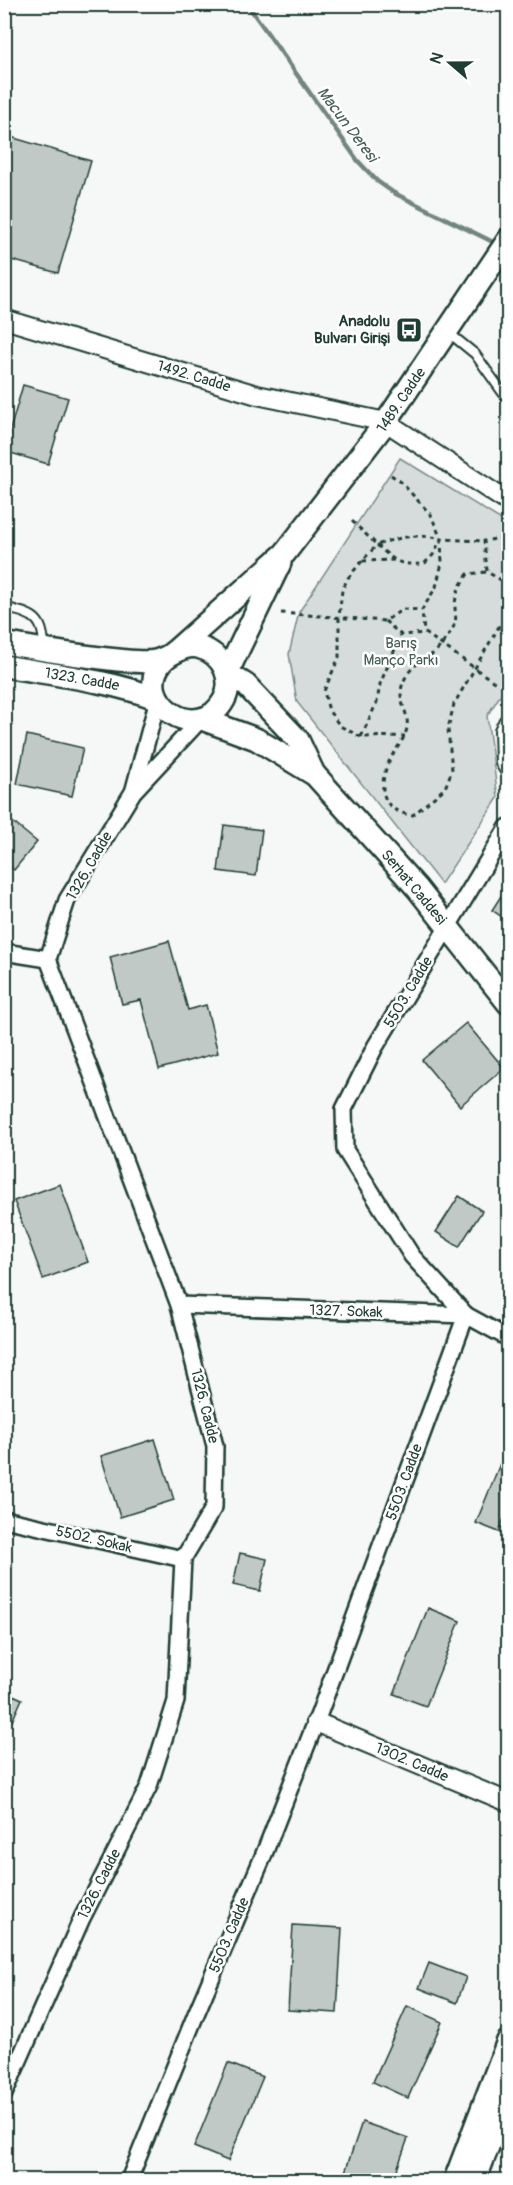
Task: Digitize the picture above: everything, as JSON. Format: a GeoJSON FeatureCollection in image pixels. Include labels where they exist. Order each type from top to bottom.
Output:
{"type":"FeatureCollection","features":[{"type":"Feature","properties":{"kind":"main road","name":"1489. Cadde"},"geometry":{"type":"LineString","coordinates":[[175,651],[285,553],[386,423],[508,240]]}},
{"type":"Feature","properties":{"kind":"main road","name":"1489. Cadde"},"geometry":{"type":"LineString","coordinates":[[227,673],[285,553]]}},
{"type":"Feature","properties":{"kind":"main road"},"geometry":{"type":"LineString","coordinates":[[4,643],[97,658],[156,661],[185,647],[206,650],[215,655],[227,673],[246,685],[298,740],[315,775]]}},
{"type":"Feature","properties":{"kind":"main road"},"geometry":{"type":"LineString","coordinates":[[175,651],[158,668],[155,684],[158,699],[166,710],[176,717],[187,720],[201,719],[212,714],[226,697],[227,673]]}},
{"type":"Feature","properties":{"kind":"main road","name":"1323. Cadde"},"geometry":{"type":"LineString","coordinates":[[4,666],[68,675],[126,687],[158,699]]}},
{"type":"Feature","properties":{"kind":"main road"},"geometry":{"type":"LineString","coordinates":[[201,719],[256,740],[315,775]]}},
{"type":"Feature","properties":{"kind":"main road","name":"Serhat Caddesi"},"geometry":{"type":"LineString","coordinates":[[315,775],[417,888],[508,1003]]}},
{"type":"Feature","properties":{"kind":"main road"},"geometry":{"type":"LineString","coordinates":[[454,2181],[508,2041]]}},
{"type":"Feature","properties":{"kind":"main road"},"geometry":{"type":"LineString","coordinates":[[475,2181],[508,2095]]}},
{"type":"Feature","properties":{"kind":"street","name":"1492. Cadde"},"geometry":{"type":"LineString","coordinates":[[4,319],[257,394],[386,423]]}},
{"type":"Feature","properties":{"kind":"street"},"geometry":{"type":"LineString","coordinates":[[386,423],[508,502]]}},
{"type":"Feature","properties":{"kind":"street"},"geometry":{"type":"LineString","coordinates":[[133,792],[158,699]]}},
{"type":"Feature","properties":{"kind":"street"},"geometry":{"type":"LineString","coordinates":[[133,792],[201,719]]}},
{"type":"Feature","properties":{"kind":"street"},"geometry":{"type":"LineString","coordinates":[[508,723],[504,731],[504,752],[508,766]]}},
{"type":"Feature","properties":{"kind":"street","name":"1326. Cadde"},"geometry":{"type":"LineString","coordinates":[[4,2094],[82,1918],[149,1786],[176,1701],[183,1558],[214,1507],[215,1446],[178,1305],[48,958],[67,900],[133,792]]}},
{"type":"Feature","properties":{"kind":"street","name":"5503. Cadde"},"geometry":{"type":"LineString","coordinates":[[129,2181],[316,1722],[466,1315],[412,1256],[345,1150],[344,1109],[375,1047],[508,827]]}},
{"type":"Feature","properties":{"kind":"street"},"geometry":{"type":"LineString","coordinates":[[4,952],[48,958]]}},
{"type":"Feature","properties":{"kind":"street","name":"1327. Sokak"},"geometry":{"type":"LineString","coordinates":[[178,1305],[466,1315],[508,1338]]}},
{"type":"Feature","properties":{"kind":"street","name":"5502. Sokak"},"geometry":{"type":"LineString","coordinates":[[4,1519],[183,1558]]}},
{"type":"Feature","properties":{"kind":"street","name":"1302. Cadde"},"geometry":{"type":"LineString","coordinates":[[316,1722],[508,1802]]}},
{"type":"Feature","properties":{"kind":"lane"},"geometry":{"type":"LineString","coordinates":[[447,331],[475,354],[508,399]]}},
{"type":"Feature","properties":{"kind":"lane"},"geometry":{"type":"LineString","coordinates":[[4,607],[28,613],[38,621],[44,632],[44,650]]}},
{"type":"Feature","properties":{"kind":"path"},"geometry":{"type":"LineString","coordinates":[[391,475],[401,482],[432,515],[441,539],[442,562],[436,587],[422,610],[425,633]]}},
{"type":"Feature","properties":{"kind":"path"},"geometry":{"type":"LineString","coordinates":[[352,521],[394,561]]}},
{"type":"Feature","properties":{"kind":"path"},"geometry":{"type":"LineString","coordinates":[[405,736],[361,737],[340,726],[329,711],[324,691],[339,657],[342,590],[348,578],[377,544],[404,536],[424,535],[441,539],[484,541],[508,537]]}},
{"type":"Feature","properties":{"kind":"path"},"geometry":{"type":"LineString","coordinates":[[362,561],[394,561],[404,565],[424,564],[433,555],[441,539]]}},
{"type":"Feature","properties":{"kind":"path"},"geometry":{"type":"LineString","coordinates":[[484,541],[487,572]]}},
{"type":"Feature","properties":{"kind":"path"},"geometry":{"type":"LineString","coordinates":[[508,596],[506,583],[487,572],[468,574],[458,587],[455,606],[456,624],[435,652],[420,660],[407,675],[401,689],[402,705],[408,721],[405,736],[387,766],[383,793],[391,808],[403,814],[412,815],[445,788],[452,770],[448,729],[454,704],[508,611]]}},
{"type":"Feature","properties":{"kind":"path"},"geometry":{"type":"LineString","coordinates":[[385,621],[403,609],[422,610]]}},
{"type":"Feature","properties":{"kind":"path"},"geometry":{"type":"LineString","coordinates":[[281,613],[385,621],[401,635],[425,633],[497,684]]}},
{"type":"Feature","properties":{"kind":"path"},"geometry":{"type":"LineString","coordinates":[[361,737],[377,702],[380,684],[401,635]]}},
{"type":"Feature","properties":{"kind":"green space","name":"Barış Manço Parkı"},"geometry":{"type":"Polygon","coordinates":[[[400,458],[508,524],[508,683],[487,716],[498,798],[441,884],[297,702],[289,654],[299,612],[400,458]]]}},
{"type":"Feature","properties":{"kind":"building"},"geometry":{"type":"Polygon","coordinates":[[[4,135],[91,161],[58,273],[4,258],[4,135]]]}},
{"type":"Feature","properties":{"kind":"building"},"geometry":{"type":"Polygon","coordinates":[[[23,385],[68,398],[48,464],[4,451],[23,385]]]}},
{"type":"Feature","properties":{"kind":"building"},"geometry":{"type":"Polygon","coordinates":[[[27,735],[83,748],[72,796],[17,784],[27,735]]]}},
{"type":"Feature","properties":{"kind":"building"},"geometry":{"type":"Polygon","coordinates":[[[4,815],[37,842],[14,870],[4,862],[4,815]]]}},
{"type":"Feature","properties":{"kind":"building"},"geometry":{"type":"Polygon","coordinates":[[[224,825],[262,830],[256,876],[218,871],[224,825]]]}},
{"type":"Feature","properties":{"kind":"building"},"geometry":{"type":"Polygon","coordinates":[[[508,885],[508,921],[492,910],[508,885]]]}},
{"type":"Feature","properties":{"kind":"building"},"geometry":{"type":"Polygon","coordinates":[[[169,941],[188,1010],[206,1005],[218,1053],[159,1069],[141,1000],[122,1004],[110,957],[169,941]]]}},
{"type":"Feature","properties":{"kind":"building"},"geometry":{"type":"Polygon","coordinates":[[[466,1023],[504,1068],[460,1106],[422,1060],[466,1023]]]}},
{"type":"Feature","properties":{"kind":"building"},"geometry":{"type":"Polygon","coordinates":[[[60,1184],[88,1262],[43,1279],[14,1201],[60,1184]]]}},
{"type":"Feature","properties":{"kind":"building"},"geometry":{"type":"Polygon","coordinates":[[[459,1196],[482,1211],[459,1247],[436,1232],[459,1196]]]}},
{"type":"Feature","properties":{"kind":"building"},"geometry":{"type":"Polygon","coordinates":[[[155,1439],[174,1500],[120,1517],[101,1456],[155,1439]]]}},
{"type":"Feature","properties":{"kind":"building"},"geometry":{"type":"Polygon","coordinates":[[[508,1444],[508,1508],[499,1532],[476,1523],[508,1444]]]}},
{"type":"Feature","properties":{"kind":"building"},"geometry":{"type":"Polygon","coordinates":[[[240,1553],[267,1559],[260,1591],[233,1585],[240,1553]]]}},
{"type":"Feature","properties":{"kind":"building"},"geometry":{"type":"Polygon","coordinates":[[[428,1608],[460,1621],[426,1706],[394,1694],[428,1608]]]}},
{"type":"Feature","properties":{"kind":"building"},"geometry":{"type":"Polygon","coordinates":[[[4,1691],[22,1699],[4,1739],[4,1691]]]}},
{"type":"Feature","properties":{"kind":"building"},"geometry":{"type":"Polygon","coordinates":[[[293,1925],[342,1928],[337,2013],[288,2010],[293,1925]]]}},
{"type":"Feature","properties":{"kind":"building"},"geometry":{"type":"Polygon","coordinates":[[[429,1963],[466,1977],[457,2003],[419,1988],[429,1963]]]}},
{"type":"Feature","properties":{"kind":"building"},"geometry":{"type":"Polygon","coordinates":[[[407,2006],[442,2022],[408,2098],[373,2082],[407,2006]]]}},
{"type":"Feature","properties":{"kind":"building"},"geometry":{"type":"Polygon","coordinates":[[[228,2063],[263,2077],[228,2161],[194,2147],[228,2063]]]}},
{"type":"Feature","properties":{"kind":"building"},"geometry":{"type":"Polygon","coordinates":[[[362,2122],[408,2138],[393,2181],[342,2181],[362,2122]]]}},
{"type":"Feature","properties":{"kind":"waterway","name":"Macun Deresi"},"geometry":{"type":"LineString","coordinates":[[247,4],[358,161],[377,181],[394,193],[491,241]]}},
{"type":"Feature","properties":{"kind":"place","name":"Anadolu Bulvarı Girişi"},"geometry":{"type":"Point","coordinates":[409,330]}}]}
